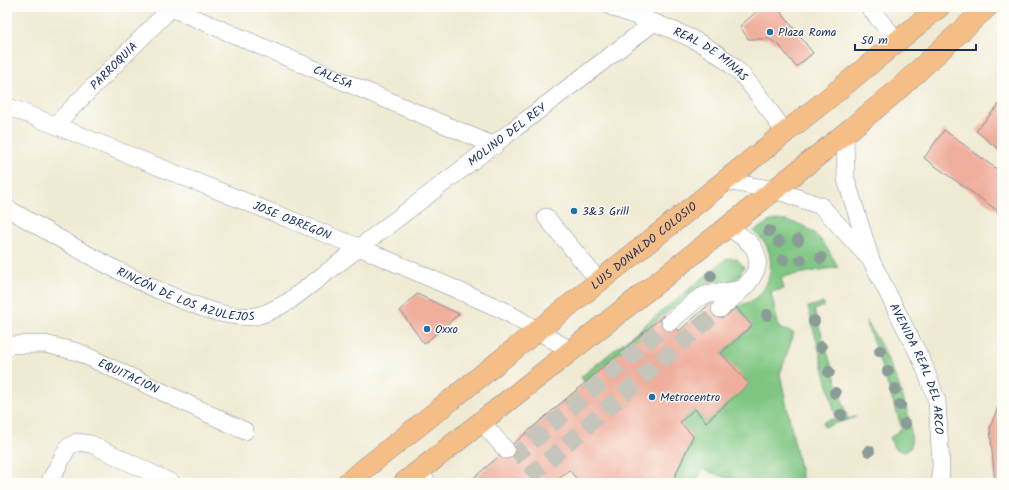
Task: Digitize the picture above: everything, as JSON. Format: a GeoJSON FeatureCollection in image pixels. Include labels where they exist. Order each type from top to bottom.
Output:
{"type":"FeatureCollection","features":[{"type":"Feature","properties":{"kind":"main road","name":"LUIS DONALDO COLOSIO"},"geometry":{"type":"LineString","coordinates":[[347,483],[786,133],[939,7]]}},
{"type":"Feature","properties":{"kind":"main road"},"geometry":{"type":"LineString","coordinates":[[417,479],[482,422],[570,350],[775,190],[892,95],[987,7]]}},
{"type":"Feature","properties":{"kind":"street","name":"REAL DE MINAS"},"geometry":{"type":"LineString","coordinates":[[612,7],[682,34],[707,46],[739,72],[786,133]]}},
{"type":"Feature","properties":{"kind":"street"},"geometry":{"type":"LineString","coordinates":[[869,7],[897,42]]}},
{"type":"Feature","properties":{"kind":"street","name":"PARROQUIA"},"geometry":{"type":"LineString","coordinates":[[56,124],[172,8]]}},
{"type":"Feature","properties":{"kind":"street","name":"CALESA"},"geometry":{"type":"LineString","coordinates":[[172,8],[495,146]]}},
{"type":"Feature","properties":{"kind":"street","name":"MOLINO DEL REY"},"geometry":{"type":"LineString","coordinates":[[361,248],[653,23]]}},
{"type":"Feature","properties":{"kind":"street","name":"JOSE OBREGON"},"geometry":{"type":"LineString","coordinates":[[7,106],[56,124],[361,248],[504,310],[570,350]]}},
{"type":"Feature","properties":{"kind":"street","name":"AVENIDA REAL DEL ARCO"},"geometry":{"type":"LineString","coordinates":[[845,133],[846,179],[871,260],[923,363],[937,401],[941,465],[940,483]]}},
{"type":"Feature","properties":{"kind":"street","name":"AVENIDA REAL DEL ARCO"},"geometry":{"type":"LineString","coordinates":[[725,181],[775,190],[821,206],[871,260]]}},
{"type":"Feature","properties":{"kind":"street","name":"RINCÓN DE LOS AZULEJOS"},"geometry":{"type":"LineString","coordinates":[[7,208],[62,241],[142,284],[189,303],[224,314],[256,316],[288,302],[361,248]]}},
{"type":"Feature","properties":{"kind":"street"},"geometry":{"type":"LineString","coordinates":[[546,217],[599,281]]}},
{"type":"Feature","properties":{"kind":"street"},"geometry":{"type":"LineString","coordinates":[[720,309],[752,278],[757,267],[757,257],[749,243],[728,227]]}},
{"type":"Feature","properties":{"kind":"street"},"geometry":{"type":"LineString","coordinates":[[670,322],[696,300],[706,295],[742,289]]}},
{"type":"Feature","properties":{"kind":"street","name":"EQUITACION"},"geometry":{"type":"LineString","coordinates":[[7,345],[45,344],[78,352],[245,431]]}},
{"type":"Feature","properties":{"kind":"street"},"geometry":{"type":"LineString","coordinates":[[482,422],[506,450]]}},
{"type":"Feature","properties":{"kind":"street"},"geometry":{"type":"LineString","coordinates":[[50,483],[68,447],[77,442],[91,444],[172,483]]}},
{"type":"Feature","properties":{"kind":"green space"},"geometry":{"type":"Polygon","coordinates":[[[780,220],[801,225],[816,234],[827,248],[838,267],[781,277],[784,289],[771,292],[779,328],[794,333],[780,374],[803,483],[741,483],[702,469],[697,482],[685,480],[684,483],[672,483],[693,436],[680,422],[695,409],[706,422],[748,384],[721,353],[752,326],[736,307],[756,298],[761,293],[768,281],[770,273],[769,251],[764,241],[754,231],[770,221],[780,220]]]}},
{"type":"Feature","properties":{"kind":"green space"},"geometry":{"type":"Polygon","coordinates":[[[726,259],[737,259],[744,267],[736,281],[709,283],[700,288],[664,315],[585,383],[581,377],[726,259]]]}},
{"type":"Feature","properties":{"kind":"green space"},"geometry":{"type":"Polygon","coordinates":[[[823,303],[825,306],[814,310],[848,419],[856,417],[824,427],[823,422],[836,418],[808,307],[823,303]]]}},
{"type":"Feature","properties":{"kind":"green space"},"geometry":{"type":"Polygon","coordinates":[[[866,321],[890,364],[904,399],[911,433],[911,447],[904,452],[894,448],[890,438],[902,428],[866,321]]]}},
{"type":"Feature","properties":{"kind":"building","name":"Plaza Roma"},"geometry":{"type":"Polygon","coordinates":[[[762,7],[777,7],[813,53],[796,67],[779,45],[769,39],[748,39],[740,26],[762,7]]]}},
{"type":"Feature","properties":{"kind":"building"},"geometry":{"type":"Polygon","coordinates":[[[1002,101],[1002,152],[976,131],[1002,101]]]}},
{"type":"Feature","properties":{"kind":"building"},"geometry":{"type":"Polygon","coordinates":[[[944,130],[1002,173],[1002,214],[924,158],[944,130]]]}},
{"type":"Feature","properties":{"kind":"building","name":"Oxxo"},"geometry":{"type":"Polygon","coordinates":[[[417,294],[459,314],[424,344],[400,310],[417,294]]]}},
{"type":"Feature","properties":{"kind":"building","name":"Metrocentro"},"geometry":{"type":"Polygon","coordinates":[[[713,301],[726,316],[736,307],[752,326],[721,353],[749,384],[706,422],[695,409],[680,422],[693,436],[672,483],[580,483],[569,470],[554,483],[471,483],[470,481],[664,315],[679,331],[713,301]]]}},
{"type":"Feature","properties":{"kind":"building"},"geometry":{"type":"Polygon","coordinates":[[[1002,396],[1002,483],[995,483],[990,428],[1002,396]]]}},
{"type":"Feature","properties":{"kind":"tunnel"},"geometry":{"type":"LineString","coordinates":[[529,477],[720,309]]}},
{"type":"Feature","properties":{"kind":"tunnel"},"geometry":{"type":"LineString","coordinates":[[513,458],[670,322]]}},
{"type":"Feature","properties":{"kind":"place","name":"Plaza Roma"},"geometry":{"type":"Point","coordinates":[770,32]}},
{"type":"Feature","properties":{"kind":"place","name":"3&3 Grill"},"geometry":{"type":"Point","coordinates":[574,211]}},
{"type":"Feature","properties":{"kind":"place","name":"Oxxo"},"geometry":{"type":"Point","coordinates":[427,329]}},
{"type":"Feature","properties":{"kind":"place","name":"Metrocentro"},"geometry":{"type":"Point","coordinates":[652,397]}}]}
